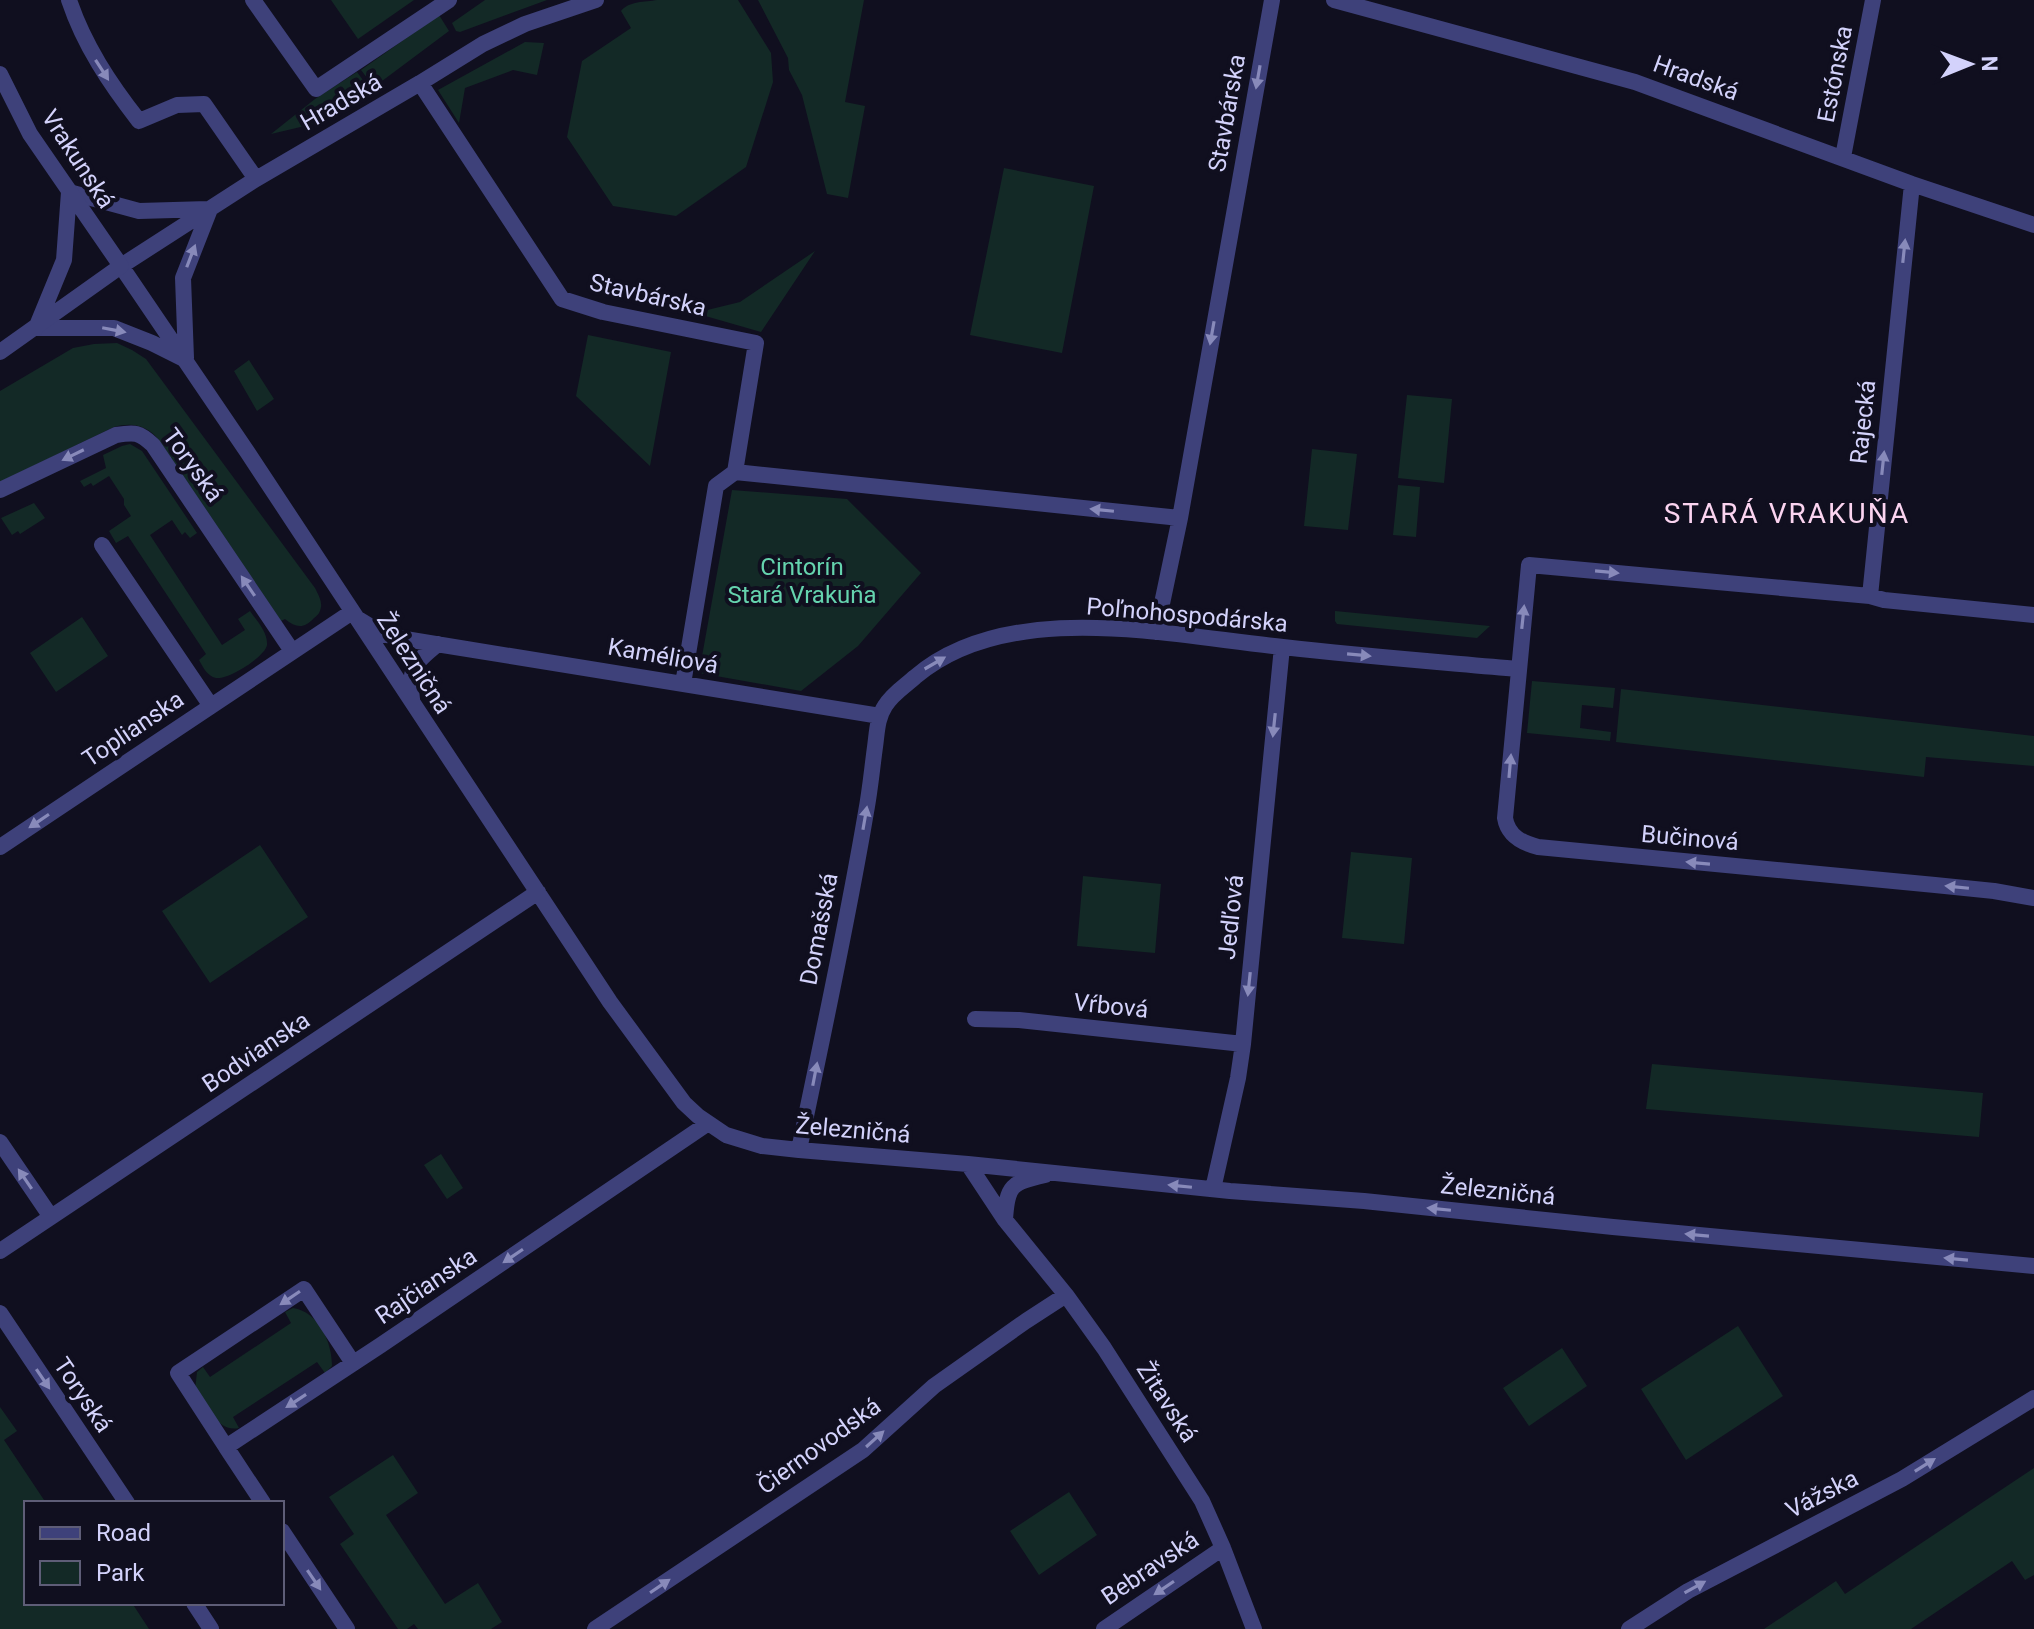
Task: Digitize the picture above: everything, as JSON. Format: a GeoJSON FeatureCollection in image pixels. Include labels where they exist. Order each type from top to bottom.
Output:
{"type":"FeatureCollection","features":[{"type":"Feature","properties":{"kind":"street"},"geometry":{"type":"LineString","coordinates":[[69,0],[94,58],[139,121],[177,105],[204,104],[256,179]]}},
{"type":"Feature","properties":{"kind":"street"},"geometry":{"type":"LineString","coordinates":[[253,0],[316,89],[449,0]]}},
{"type":"Feature","properties":{"kind":"street","name":"Hradská"},"geometry":{"type":"LineString","coordinates":[[0,352],[121,266],[256,179],[463,56],[503,33],[596,0]]}},
{"type":"Feature","properties":{"kind":"street","name":"Stavbárska"},"geometry":{"type":"LineString","coordinates":[[1156,632],[1180,518],[1272,0]]}},
{"type":"Feature","properties":{"kind":"street","name":"Hradská"},"geometry":{"type":"LineString","coordinates":[[1334,0],[1635,82],[1912,184],[2034,225]]}},
{"type":"Feature","properties":{"kind":"street","name":"Estónska"},"geometry":{"type":"LineString","coordinates":[[1843,157],[1873,0]]}},
{"type":"Feature","properties":{"kind":"street","name":"Vrakunská"},"geometry":{"type":"LineString","coordinates":[[0,74],[30,134],[121,266]]}},
{"type":"Feature","properties":{"kind":"street","name":"Stavbárska"},"geometry":{"type":"LineString","coordinates":[[420,83],[562,299],[603,312],[756,343],[735,472],[716,486],[683,684]]}},
{"type":"Feature","properties":{"kind":"street","name":"Rajecká"},"geometry":{"type":"LineString","coordinates":[[1870,596],[1912,184]]}},
{"type":"Feature","properties":{"kind":"street"},"geometry":{"type":"LineString","coordinates":[[69,192],[139,211],[210,209],[183,278],[186,360],[114,328],[36,328],[64,260],[69,192]]}},
{"type":"Feature","properties":{"kind":"street","name":"Železničná"},"geometry":{"type":"LineString","coordinates":[[121,266],[610,1002],[691,1111],[707,1124],[737,1140],[799,1150],[2034,1266]]}},
{"type":"Feature","properties":{"kind":"street","name":"Toryská"},"geometry":{"type":"LineString","coordinates":[[0,490],[116,435],[133,432],[145,437],[292,651]]}},
{"type":"Feature","properties":{"kind":"street"},"geometry":{"type":"LineString","coordinates":[[735,472],[1180,518]]}},
{"type":"Feature","properties":{"kind":"street"},"geometry":{"type":"LineString","coordinates":[[102,545],[211,706]]}},
{"type":"Feature","properties":{"kind":"street"},"geometry":{"type":"LineString","coordinates":[[1518,669],[1529,565],[1870,596],[2034,615]]}},
{"type":"Feature","properties":{"kind":"street","name":"Kaméliová"},"geometry":{"type":"LineString","coordinates":[[354,615],[389,636],[880,716]]}},
{"type":"Feature","properties":{"kind":"street","name":"Toplianska"},"geometry":{"type":"LineString","coordinates":[[0,847],[292,651],[354,615]]}},
{"type":"Feature","properties":{"kind":"street","name":"Poľnohospodárska"},"geometry":{"type":"LineString","coordinates":[[880,716],[889,699],[925,668],[975,642],[1015,632],[1064,629],[1156,632],[1518,669]]}},
{"type":"Feature","properties":{"kind":"street"},"geometry":{"type":"LineString","coordinates":[[412,703],[410,683],[415,666],[438,644]]}},
{"type":"Feature","properties":{"kind":"street","name":"Jedľová"},"geometry":{"type":"LineString","coordinates":[[1213,1189],[1243,1044],[1282,647]]}},
{"type":"Feature","properties":{"kind":"street","name":"Bučinová"},"geometry":{"type":"LineString","coordinates":[[1518,669],[1505,818],[1510,833],[1524,843],[1586,853],[1950,886],[2034,898]]}},
{"type":"Feature","properties":{"kind":"street","name":"Domašská"},"geometry":{"type":"LineString","coordinates":[[799,1150],[867,810],[880,716]]}},
{"type":"Feature","properties":{"kind":"street","name":"Bodvianska"},"geometry":{"type":"LineString","coordinates":[[0,1251],[538,892]]}},
{"type":"Feature","properties":{"kind":"street","name":"Vŕbová"},"geometry":{"type":"LineString","coordinates":[[975,1019],[1019,1020],[1243,1044]]}},
{"type":"Feature","properties":{"kind":"street","name":"Rajčianska"},"geometry":{"type":"LineString","coordinates":[[226,1447],[707,1124]]}},
{"type":"Feature","properties":{"kind":"street"},"geometry":{"type":"LineString","coordinates":[[0,1142],[51,1217]]}},
{"type":"Feature","properties":{"kind":"street","name":"Žitavská"},"geometry":{"type":"LineString","coordinates":[[968,1164],[1005,1220],[1066,1295],[1202,1501],[1254,1629]]}},
{"type":"Feature","properties":{"kind":"street"},"geometry":{"type":"LineString","coordinates":[[1005,1220],[1006,1197],[1012,1186],[1056,1173]]}},
{"type":"Feature","properties":{"kind":"street"},"geometry":{"type":"LineString","coordinates":[[262,1501],[178,1373],[304,1289],[353,1363]]}},
{"type":"Feature","properties":{"kind":"street","name":"Čiernovodská"},"geometry":{"type":"LineString","coordinates":[[595,1629],[863,1450],[934,1386],[1066,1295]]}},
{"type":"Feature","properties":{"kind":"street","name":"Toryská"},"geometry":{"type":"LineString","coordinates":[[0,1313],[126,1501]]}},
{"type":"Feature","properties":{"kind":"street","name":"Vážska"},"geometry":{"type":"LineString","coordinates":[[1629,1629],[1688,1591],[1902,1479],[2034,1398]]}},
{"type":"Feature","properties":{"kind":"street"},"geometry":{"type":"LineString","coordinates":[[284,1534],[347,1629]]}},
{"type":"Feature","properties":{"kind":"street","name":"Bebravská"},"geometry":{"type":"LineString","coordinates":[[1104,1629],[1223,1548]]}},
{"type":"Feature","properties":{"kind":"street"},"geometry":{"type":"LineString","coordinates":[[195,1605],[211,1629]]}},
{"type":"Feature","properties":{"kind":"green space"},"geometry":{"type":"Polygon","coordinates":[[[331,0],[414,0],[358,39],[331,0]]]}},
{"type":"Feature","properties":{"kind":"green space"},"geometry":{"type":"Polygon","coordinates":[[[485,0],[547,0],[456,31],[452,23],[485,0]]]}},
{"type":"Feature","properties":{"kind":"green space"},"geometry":{"type":"Polygon","coordinates":[[[738,0],[771,53],[773,82],[746,167],[676,216],[613,206],[567,137],[582,61],[631,28],[621,11],[624,8],[638,2],[738,0]]]}},
{"type":"Feature","properties":{"kind":"green space"},"geometry":{"type":"Polygon","coordinates":[[[758,0],[864,0],[845,102],[865,106],[848,198],[827,194],[802,95],[789,70],[788,58],[758,0]]]}},
{"type":"Feature","properties":{"kind":"green space"},"geometry":{"type":"Polygon","coordinates":[[[439,15],[449,31],[374,87],[361,70],[439,15]]]}},
{"type":"Feature","properties":{"kind":"green space"},"geometry":{"type":"Polygon","coordinates":[[[525,42],[544,43],[537,75],[513,70],[465,88],[459,123],[438,90],[525,42]]]}},
{"type":"Feature","properties":{"kind":"green space"},"geometry":{"type":"Polygon","coordinates":[[[357,72],[371,91],[330,120],[271,134],[315,99],[357,72]]]}},
{"type":"Feature","properties":{"kind":"green space"},"geometry":{"type":"Polygon","coordinates":[[[1004,168],[1094,186],[1062,353],[970,335],[1004,168]]]}},
{"type":"Feature","properties":{"kind":"green space"},"geometry":{"type":"Polygon","coordinates":[[[815,251],[761,332],[695,313],[740,302],[815,251]]]}},
{"type":"Feature","properties":{"kind":"green space"},"geometry":{"type":"Polygon","coordinates":[[[588,335],[671,352],[650,466],[576,396],[588,335]]]}},
{"type":"Feature","properties":{"kind":"green space"},"geometry":{"type":"Polygon","coordinates":[[[117,343],[146,359],[315,588],[321,609],[307,624],[300,626],[285,619],[281,621],[159,440],[144,428],[133,425],[114,427],[0,482],[0,391],[73,348],[117,343]]]}},
{"type":"Feature","properties":{"kind":"green space"},"geometry":{"type":"Polygon","coordinates":[[[249,360],[274,399],[257,411],[234,371],[249,360]]]}},
{"type":"Feature","properties":{"kind":"green space"},"geometry":{"type":"Polygon","coordinates":[[[1407,395],[1452,399],[1444,483],[1398,478],[1407,395]]]}},
{"type":"Feature","properties":{"kind":"green space"},"geometry":{"type":"Polygon","coordinates":[[[130,444],[142,451],[197,533],[190,538],[185,532],[182,535],[172,520],[150,535],[222,645],[245,630],[238,619],[250,611],[266,635],[267,645],[260,656],[222,678],[216,678],[206,671],[199,660],[206,654],[128,536],[116,543],[109,531],[131,516],[109,476],[93,486],[91,483],[84,487],[80,481],[106,468],[103,455],[130,444]]]}},
{"type":"Feature","properties":{"kind":"green space"},"geometry":{"type":"Polygon","coordinates":[[[1312,449],[1357,454],[1348,530],[1304,526],[1312,449]]]}},
{"type":"Feature","properties":{"kind":"green space"},"geometry":{"type":"Polygon","coordinates":[[[1398,485],[1420,487],[1416,537],[1393,535],[1398,485]]]}},
{"type":"Feature","properties":{"kind":"green space","name":"Cintorín Stará Vrakuňa"},"geometry":{"type":"Polygon","coordinates":[[[732,490],[847,499],[921,573],[858,646],[801,691],[699,673],[732,490]]]}},
{"type":"Feature","properties":{"kind":"green space"},"geometry":{"type":"Polygon","coordinates":[[[34,503],[45,518],[20,534],[18,531],[12,535],[1,518],[34,503]]]}},
{"type":"Feature","properties":{"kind":"green space"},"geometry":{"type":"Polygon","coordinates":[[[1335,611],[1490,626],[1477,638],[1337,624],[1335,611]]]}},
{"type":"Feature","properties":{"kind":"green space"},"geometry":{"type":"Polygon","coordinates":[[[82,617],[108,656],[56,692],[30,653],[82,617]]]}},
{"type":"Feature","properties":{"kind":"green space"},"geometry":{"type":"Polygon","coordinates":[[[1532,681],[1615,688],[1613,708],[1582,705],[1580,728],[1611,732],[1610,741],[1527,733],[1532,681]]]}},
{"type":"Feature","properties":{"kind":"green space"},"geometry":{"type":"Polygon","coordinates":[[[1621,689],[2034,736],[2034,766],[1926,757],[1924,777],[1616,742],[1621,689]]]}},
{"type":"Feature","properties":{"kind":"green space"},"geometry":{"type":"Polygon","coordinates":[[[260,845],[308,917],[210,983],[162,911],[260,845]]]}},
{"type":"Feature","properties":{"kind":"green space"},"geometry":{"type":"Polygon","coordinates":[[[1351,852],[1412,858],[1404,944],[1342,938],[1351,852]]]}},
{"type":"Feature","properties":{"kind":"green space"},"geometry":{"type":"Polygon","coordinates":[[[1083,876],[1161,884],[1155,953],[1077,946],[1083,876]]]}},
{"type":"Feature","properties":{"kind":"green space"},"geometry":{"type":"Polygon","coordinates":[[[1652,1064],[1983,1093],[1979,1137],[1646,1109],[1652,1064]]]}},
{"type":"Feature","properties":{"kind":"green space"},"geometry":{"type":"Polygon","coordinates":[[[441,1154],[463,1188],[447,1199],[424,1165],[441,1154]]]}},
{"type":"Feature","properties":{"kind":"green space"},"geometry":{"type":"Polygon","coordinates":[[[293,1308],[310,1315],[317,1322],[327,1338],[332,1366],[325,1373],[317,1362],[233,1417],[239,1428],[225,1426],[213,1416],[195,1390],[197,1372],[203,1367],[210,1377],[291,1323],[285,1312],[293,1308]]]}},
{"type":"Feature","properties":{"kind":"green space"},"geometry":{"type":"Polygon","coordinates":[[[1738,1326],[1783,1396],[1686,1460],[1641,1389],[1738,1326]]]}},
{"type":"Feature","properties":{"kind":"green space"},"geometry":{"type":"Polygon","coordinates":[[[1562,1348],[1587,1386],[1529,1426],[1503,1388],[1562,1348]]]}},
{"type":"Feature","properties":{"kind":"green space"},"geometry":{"type":"Polygon","coordinates":[[[0,1407],[17,1431],[4,1440],[45,1501],[24,1501],[24,1605],[133,1605],[149,1629],[0,1629],[0,1407]]]}},
{"type":"Feature","properties":{"kind":"green space"},"geometry":{"type":"Polygon","coordinates":[[[393,1455],[418,1493],[386,1515],[445,1604],[478,1583],[502,1622],[491,1629],[418,1629],[414,1624],[407,1629],[398,1629],[340,1544],[354,1534],[329,1497],[393,1455]]]}},
{"type":"Feature","properties":{"kind":"green space"},"geometry":{"type":"Polygon","coordinates":[[[2034,1468],[2034,1575],[2025,1580],[2012,1561],[1911,1629],[1764,1629],[1836,1581],[1845,1594],[2034,1468]]]}},
{"type":"Feature","properties":{"kind":"green space"},"geometry":{"type":"Polygon","coordinates":[[[1069,1492],[1097,1535],[1039,1575],[1010,1531],[1069,1492]]]}},
{"type":"Feature","properties":{"kind":"district","name":"STARÁ VRAKUŇA"},"geometry":{"type":"Point","coordinates":[1787,513]}}]}
